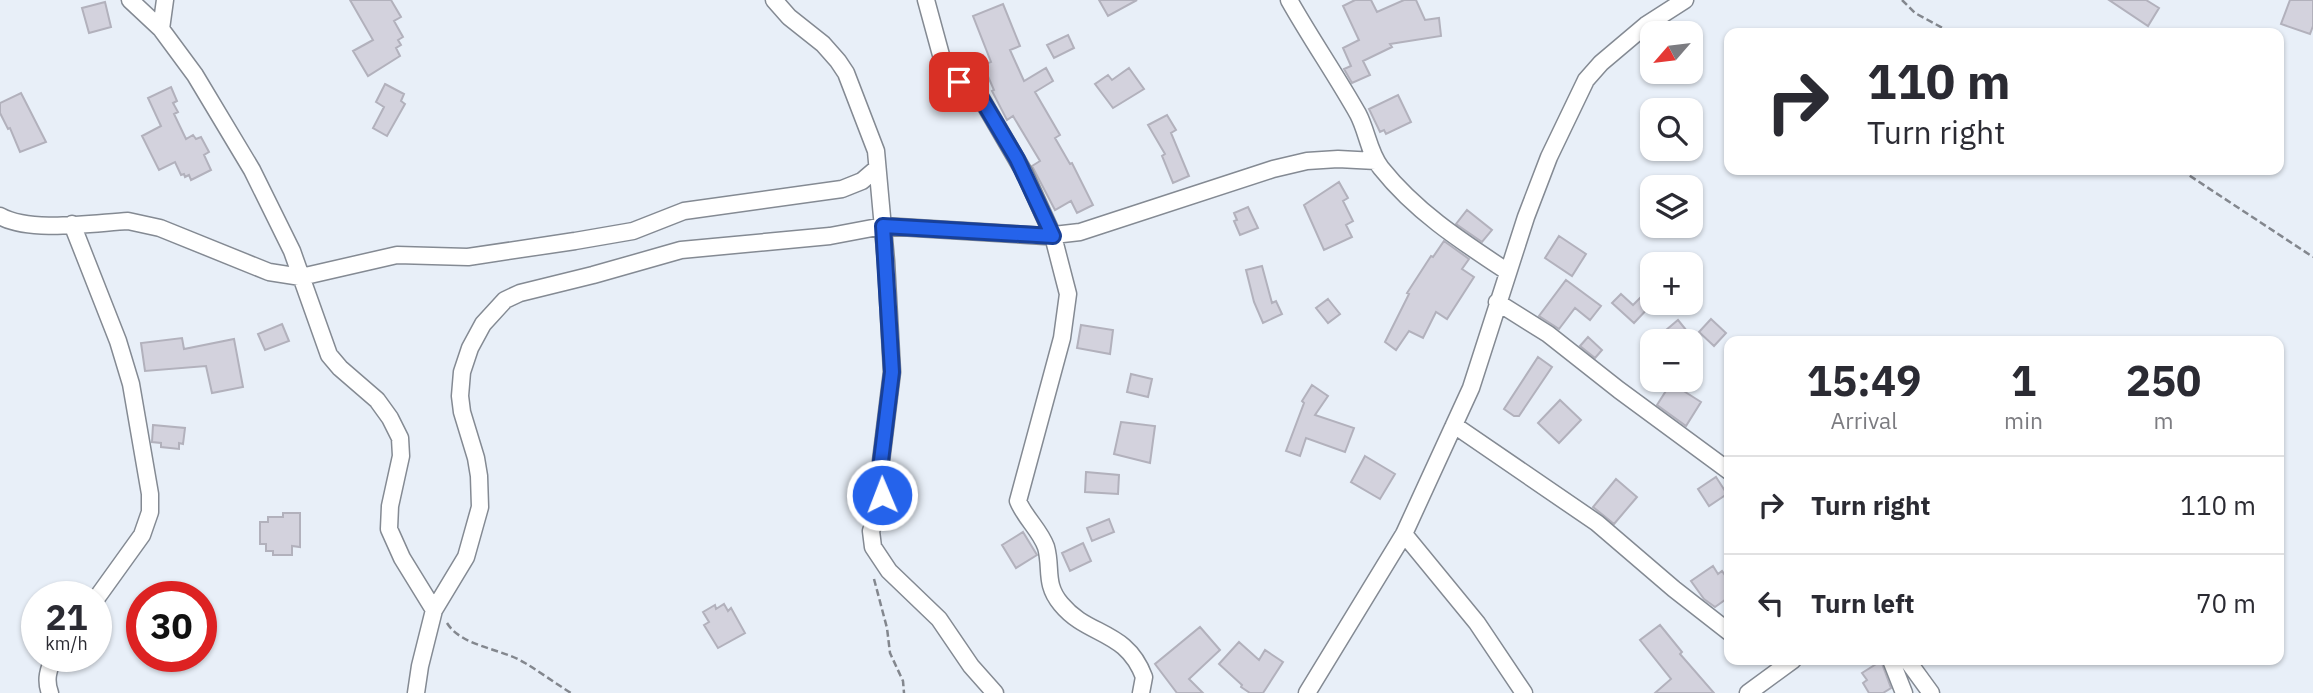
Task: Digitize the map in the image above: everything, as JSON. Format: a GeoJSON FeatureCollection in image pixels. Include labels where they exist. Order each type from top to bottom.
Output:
{"type":"FeatureCollection","features":[{"type":"Feature","properties":{"kind":"street"},"geometry":{"type":"LineString","coordinates":[[131,0],[161,29],[195,75],[246,160],[281,226],[329,355],[377,400],[390,418],[400,438],[401,456],[390,506],[389,529],[402,558],[435,607]]}},
{"type":"Feature","properties":{"kind":"street"},"geometry":{"type":"LineString","coordinates":[[161,29],[164,0]]}},
{"type":"Feature","properties":{"kind":"street"},"geometry":{"type":"LineString","coordinates":[[774,0],[789,17],[823,44],[846,73],[873,139],[883,226],[892,372],[882,449],[881,503],[871,531],[873,547],[889,571],[939,619],[971,666],[995,693]]}},
{"type":"Feature","properties":{"kind":"street"},"geometry":{"type":"LineString","coordinates":[[926,0],[941,55],[950,74],[955,80],[978,93],[1017,159],[1053,236],[1068,294],[1066,321],[1018,501],[1046,547],[1048,581],[1060,604],[1075,617],[1124,645],[1144,677],[1140,693]]}},
{"type":"Feature","properties":{"kind":"street"},"geometry":{"type":"LineString","coordinates":[[1289,0],[1359,116],[1376,161],[1414,206],[1508,272]]}},
{"type":"Feature","properties":{"kind":"street"},"geometry":{"type":"LineString","coordinates":[[1307,693],[1404,534],[1471,388],[1497,302],[1549,157],[1586,80],[1646,25],[1685,0]]}},
{"type":"Feature","properties":{"kind":"street"},"geometry":{"type":"LineString","coordinates":[[416,693],[435,607],[466,557],[480,507],[479,476],[460,396],[462,372],[470,348],[483,324],[505,300],[520,293],[681,250],[830,236],[883,226],[1053,236],[1101,227],[1273,169],[1317,160],[1376,161]]}},
{"type":"Feature","properties":{"kind":"street"},"geometry":{"type":"LineString","coordinates":[[0,216],[10,222],[27,225],[128,221],[145,223],[269,272],[301,277],[397,255],[468,257],[622,233],[684,211],[842,188],[862,181],[876,169]]}},
{"type":"Feature","properties":{"kind":"street"},"geometry":{"type":"LineString","coordinates":[[72,224],[118,341],[131,384],[150,494],[150,512],[142,535],[109,581]]}},
{"type":"Feature","properties":{"kind":"street"},"geometry":{"type":"LineString","coordinates":[[1497,302],[1548,334],[1630,399],[1724,467]]}},
{"type":"Feature","properties":{"kind":"street"},"geometry":{"type":"LineString","coordinates":[[1454,425],[1597,523],[1724,628]]}},
{"type":"Feature","properties":{"kind":"street"},"geometry":{"type":"LineString","coordinates":[[1404,534],[1477,623],[1524,693]]}},
{"type":"Feature","properties":{"kind":"street"},"geometry":{"type":"LineString","coordinates":[[1748,693],[1770,665]]}},
{"type":"Feature","properties":{"kind":"street"},"geometry":{"type":"LineString","coordinates":[[1893,665],[1904,693]]}},
{"type":"Feature","properties":{"kind":"street"},"geometry":{"type":"LineString","coordinates":[[1911,665],[1931,693]]}},
{"type":"Feature","properties":{"kind":"street"},"geometry":{"type":"LineString","coordinates":[[48,672],[46,682],[50,693]]}},
{"type":"Feature","properties":{"kind":"path"},"geometry":{"type":"LineString","coordinates":[[1902,0],[1915,13],[1943,28]]}},
{"type":"Feature","properties":{"kind":"path"},"geometry":{"type":"LineString","coordinates":[[2189,175],[2313,257]]}},
{"type":"Feature","properties":{"kind":"path"},"geometry":{"type":"LineString","coordinates":[[873,547],[872,572],[877,598],[887,628],[891,658],[903,681],[904,693]]}},
{"type":"Feature","properties":{"kind":"path"},"geometry":{"type":"LineString","coordinates":[[435,607],[451,630],[525,663],[571,693]]}},
{"type":"Feature","properties":{"kind":"building"},"geometry":{"type":"Polygon","coordinates":[[[350,0],[391,0],[401,17],[394,21],[403,37],[398,40],[401,45],[396,48],[400,56],[368,76],[353,51],[373,40],[350,0]]]}},
{"type":"Feature","properties":{"kind":"building"},"geometry":{"type":"Polygon","coordinates":[[[1099,0],[1137,0],[1108,16],[1099,0]]]}},
{"type":"Feature","properties":{"kind":"building"},"geometry":{"type":"Polygon","coordinates":[[[1355,0],[1371,0],[1377,12],[1404,0],[1416,0],[1425,20],[1439,18],[1441,36],[1390,44],[1392,47],[1363,61],[1370,75],[1352,83],[1344,69],[1351,66],[1343,48],[1359,40],[1343,6],[1355,0]]]}},
{"type":"Feature","properties":{"kind":"building"},"geometry":{"type":"Polygon","coordinates":[[[2109,0],[2146,0],[2159,8],[2148,26],[2109,0]]]}},
{"type":"Feature","properties":{"kind":"building"},"geometry":{"type":"Polygon","coordinates":[[[2290,0],[2313,0],[2313,26],[2310,34],[2281,24],[2290,0]]]}},
{"type":"Feature","properties":{"kind":"building"},"geometry":{"type":"Polygon","coordinates":[[[105,2],[111,27],[89,33],[82,8],[105,2]]]}},
{"type":"Feature","properties":{"kind":"building"},"geometry":{"type":"Polygon","coordinates":[[[1003,4],[1020,46],[1010,50],[1024,81],[1046,68],[1053,81],[1035,92],[1060,135],[1055,138],[1070,164],[1072,163],[1093,205],[1077,213],[1071,201],[1055,210],[1032,166],[1040,161],[1013,116],[1007,120],[992,91],[994,90],[983,65],[991,62],[973,16],[1003,4]]]}},
{"type":"Feature","properties":{"kind":"building"},"geometry":{"type":"Polygon","coordinates":[[[1068,35],[1074,48],[1054,58],[1047,45],[1068,35]]]}},
{"type":"Feature","properties":{"kind":"building"},"geometry":{"type":"Polygon","coordinates":[[[1129,68],[1144,89],[1113,108],[1095,84],[1108,75],[1112,80],[1129,68]]]}},
{"type":"Feature","properties":{"kind":"building"},"geometry":{"type":"Polygon","coordinates":[[[385,84],[404,94],[401,101],[405,104],[387,136],[373,128],[384,107],[376,102],[385,84]]]}},
{"type":"Feature","properties":{"kind":"building"},"geometry":{"type":"Polygon","coordinates":[[[171,87],[177,101],[173,103],[178,112],[174,114],[186,139],[193,135],[196,139],[201,137],[209,152],[204,155],[211,170],[191,180],[189,175],[181,175],[175,162],[159,170],[142,136],[161,126],[148,98],[171,87]]]}},
{"type":"Feature","properties":{"kind":"building"},"geometry":{"type":"Polygon","coordinates":[[[21,93],[46,142],[20,152],[0,113],[0,103],[21,93]]]}},
{"type":"Feature","properties":{"kind":"building"},"geometry":{"type":"Polygon","coordinates":[[[1398,95],[1411,122],[1386,134],[1384,130],[1380,132],[1369,109],[1398,95]]]}},
{"type":"Feature","properties":{"kind":"building"},"geometry":{"type":"Polygon","coordinates":[[[1167,115],[1176,130],[1171,133],[1189,176],[1173,183],[1162,156],[1165,154],[1148,125],[1167,115]]]}},
{"type":"Feature","properties":{"kind":"building"},"geometry":{"type":"Polygon","coordinates":[[[1339,182],[1348,198],[1343,201],[1353,221],[1346,225],[1352,237],[1324,250],[1304,205],[1339,182]]]}},
{"type":"Feature","properties":{"kind":"building"},"geometry":{"type":"Polygon","coordinates":[[[1248,207],[1258,228],[1240,235],[1234,221],[1237,220],[1234,213],[1248,207]]]}},
{"type":"Feature","properties":{"kind":"building"},"geometry":{"type":"Polygon","coordinates":[[[1467,210],[1492,230],[1482,242],[1456,224],[1467,210]]]}},
{"type":"Feature","properties":{"kind":"building"},"geometry":{"type":"Polygon","coordinates":[[[1559,236],[1586,254],[1572,276],[1545,258],[1559,236]]]}},
{"type":"Feature","properties":{"kind":"building"},"geometry":{"type":"Polygon","coordinates":[[[1444,241],[1469,259],[1462,269],[1474,277],[1447,319],[1436,312],[1423,338],[1409,331],[1396,350],[1385,342],[1409,294],[1407,293],[1444,241]]]}},
{"type":"Feature","properties":{"kind":"building"},"geometry":{"type":"Polygon","coordinates":[[[1262,266],[1272,303],[1276,301],[1282,314],[1263,323],[1254,302],[1246,270],[1262,266]]]}},
{"type":"Feature","properties":{"kind":"building"},"geometry":{"type":"Polygon","coordinates":[[[1566,280],[1601,306],[1590,320],[1575,308],[1559,329],[1539,316],[1566,280]]]}},
{"type":"Feature","properties":{"kind":"building"},"geometry":{"type":"Polygon","coordinates":[[[1621,294],[1633,305],[1640,298],[1642,315],[1634,323],[1612,303],[1621,294]]]}},
{"type":"Feature","properties":{"kind":"building"},"geometry":{"type":"Polygon","coordinates":[[[1328,299],[1340,314],[1328,323],[1316,308],[1328,299]]]}},
{"type":"Feature","properties":{"kind":"building"},"geometry":{"type":"Polygon","coordinates":[[[1711,319],[1726,333],[1714,346],[1703,336],[1702,329],[1711,319]]]}},
{"type":"Feature","properties":{"kind":"building"},"geometry":{"type":"Polygon","coordinates":[[[1678,320],[1685,329],[1667,329],[1678,320]]]}},
{"type":"Feature","properties":{"kind":"building"},"geometry":{"type":"Polygon","coordinates":[[[282,324],[289,341],[265,350],[258,334],[282,324]]]}},
{"type":"Feature","properties":{"kind":"building"},"geometry":{"type":"Polygon","coordinates":[[[1081,325],[1113,330],[1110,354],[1077,348],[1081,325]]]}},
{"type":"Feature","properties":{"kind":"building"},"geometry":{"type":"Polygon","coordinates":[[[1588,337],[1602,350],[1595,358],[1580,346],[1588,337]]]}},
{"type":"Feature","properties":{"kind":"building"},"geometry":{"type":"Polygon","coordinates":[[[182,338],[184,349],[234,339],[243,387],[212,393],[206,366],[145,371],[141,343],[182,338]]]}},
{"type":"Feature","properties":{"kind":"building"},"geometry":{"type":"Polygon","coordinates":[[[1538,357],[1552,367],[1519,416],[1514,416],[1504,409],[1538,357]]]}},
{"type":"Feature","properties":{"kind":"building"},"geometry":{"type":"Polygon","coordinates":[[[1131,374],[1152,379],[1148,397],[1127,392],[1131,374]]]}},
{"type":"Feature","properties":{"kind":"building"},"geometry":{"type":"Polygon","coordinates":[[[1312,385],[1328,396],[1315,415],[1354,428],[1345,452],[1306,438],[1300,456],[1286,451],[1304,403],[1302,401],[1312,385]]]}},
{"type":"Feature","properties":{"kind":"building"},"geometry":{"type":"Polygon","coordinates":[[[1665,392],[1685,392],[1701,402],[1686,426],[1657,405],[1665,392]]]}},
{"type":"Feature","properties":{"kind":"building"},"geometry":{"type":"Polygon","coordinates":[[[1560,400],[1581,420],[1559,443],[1538,423],[1560,400]]]}},
{"type":"Feature","properties":{"kind":"building"},"geometry":{"type":"Polygon","coordinates":[[[1121,422],[1155,426],[1150,463],[1114,454],[1121,422]]]}},
{"type":"Feature","properties":{"kind":"building"},"geometry":{"type":"Polygon","coordinates":[[[153,425],[185,428],[183,444],[179,443],[179,449],[161,447],[161,443],[152,442],[153,425]]]}},
{"type":"Feature","properties":{"kind":"building"},"geometry":{"type":"Polygon","coordinates":[[[1365,456],[1395,474],[1380,499],[1351,482],[1365,456]]]}},
{"type":"Feature","properties":{"kind":"building"},"geometry":{"type":"Polygon","coordinates":[[[1086,472],[1119,475],[1118,494],[1085,492],[1086,472]]]}},
{"type":"Feature","properties":{"kind":"building"},"geometry":{"type":"Polygon","coordinates":[[[1716,477],[1724,489],[1724,496],[1709,506],[1698,489],[1716,477]]]}},
{"type":"Feature","properties":{"kind":"building"},"geometry":{"type":"Polygon","coordinates":[[[1616,479],[1637,497],[1614,524],[1593,507],[1616,479]]]}},
{"type":"Feature","properties":{"kind":"building"},"geometry":{"type":"Polygon","coordinates":[[[283,513],[300,513],[300,547],[292,546],[292,555],[273,555],[273,551],[266,551],[266,544],[260,544],[260,522],[268,522],[268,517],[283,517],[283,513]]]}},
{"type":"Feature","properties":{"kind":"building"},"geometry":{"type":"Polygon","coordinates":[[[1109,519],[1114,532],[1092,541],[1087,528],[1109,519]]]}},
{"type":"Feature","properties":{"kind":"building"},"geometry":{"type":"Polygon","coordinates":[[[1023,532],[1037,555],[1016,568],[1002,545],[1023,532]]]}},
{"type":"Feature","properties":{"kind":"building"},"geometry":{"type":"Polygon","coordinates":[[[1083,543],[1091,561],[1070,571],[1062,553],[1083,543]]]}},
{"type":"Feature","properties":{"kind":"building"},"geometry":{"type":"Polygon","coordinates":[[[1713,566],[1718,574],[1722,571],[1724,601],[1715,607],[1704,599],[1691,581],[1713,566]]]}},
{"type":"Feature","properties":{"kind":"building"},"geometry":{"type":"Polygon","coordinates":[[[724,604],[728,611],[731,608],[745,633],[718,648],[704,625],[709,622],[703,612],[715,605],[716,609],[724,604]]]}},
{"type":"Feature","properties":{"kind":"building"},"geometry":{"type":"Polygon","coordinates":[[[1660,625],[1682,652],[1680,654],[1714,693],[1655,693],[1671,679],[1640,640],[1660,625]]]}},
{"type":"Feature","properties":{"kind":"building"},"geometry":{"type":"Polygon","coordinates":[[[1200,627],[1220,650],[1189,679],[1203,693],[1177,693],[1155,664],[1200,627]]]}},
{"type":"Feature","properties":{"kind":"building"},"geometry":{"type":"Polygon","coordinates":[[[1239,642],[1259,660],[1265,650],[1283,662],[1263,693],[1250,693],[1219,664],[1239,642]]]}},
{"type":"Feature","properties":{"kind":"building"},"geometry":{"type":"Polygon","coordinates":[[[1875,665],[1882,665],[1891,688],[1883,693],[1869,693],[1863,683],[1867,680],[1862,673],[1875,665]]]}},
{"type":"Feature","properties":{"kind":"route"},"geometry":{"type":"LineString","coordinates":[[882,495],[881,461],[892,372],[883,226],[1053,236],[1024,172],[978,93],[959,82]]}}]}
